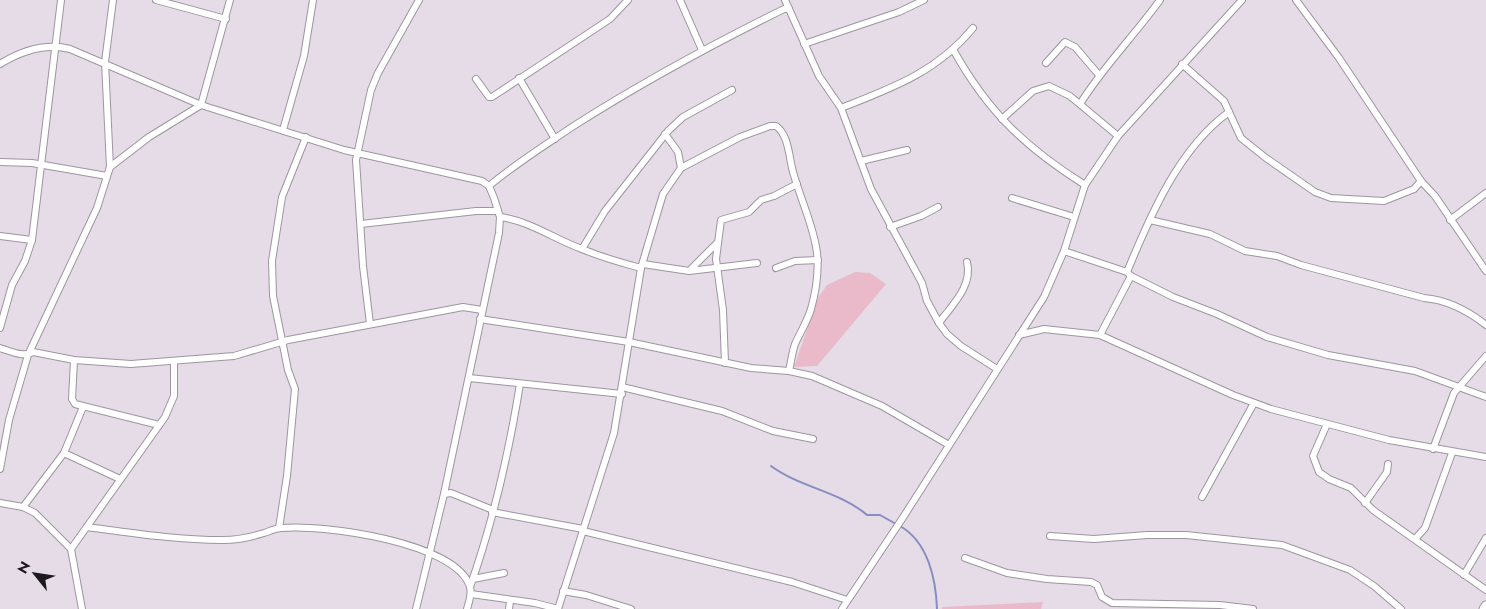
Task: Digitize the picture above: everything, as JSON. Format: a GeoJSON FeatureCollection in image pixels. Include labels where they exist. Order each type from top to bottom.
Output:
{"type":"FeatureCollection","features":[{"type":"Feature","properties":{"kind":"street"},"geometry":{"type":"LineString","coordinates":[[0,328],[12,285],[25,261],[32,240],[60,0]]}},
{"type":"Feature","properties":{"kind":"street"},"geometry":{"type":"LineString","coordinates":[[0,469],[9,420],[28,355],[97,208],[110,167],[105,62],[113,0]]}},
{"type":"Feature","properties":{"kind":"street"},"geometry":{"type":"LineString","coordinates":[[156,0],[226,19]]}},
{"type":"Feature","properties":{"kind":"street"},"geometry":{"type":"LineString","coordinates":[[110,167],[149,137],[201,105],[230,0]]}},
{"type":"Feature","properties":{"kind":"street"},"geometry":{"type":"LineString","coordinates":[[284,130],[304,56],[313,0]]}},
{"type":"Feature","properties":{"kind":"street"},"geometry":{"type":"LineString","coordinates":[[370,324],[363,266],[356,169],[358,152],[367,103],[375,82],[419,0]]}},
{"type":"Feature","properties":{"kind":"street"},"geometry":{"type":"LineString","coordinates":[[476,79],[489,97],[492,97],[610,19],[628,0]]}},
{"type":"Feature","properties":{"kind":"street"},"geometry":{"type":"LineString","coordinates":[[680,0],[702,50]]}},
{"type":"Feature","properties":{"kind":"street"},"geometry":{"type":"LineString","coordinates":[[785,0],[818,76],[840,108],[871,189],[922,283],[927,301],[939,323],[947,334],[962,346],[997,369]]}},
{"type":"Feature","properties":{"kind":"street"},"geometry":{"type":"LineString","coordinates":[[804,44],[899,12],[924,0]]}},
{"type":"Feature","properties":{"kind":"street"},"geometry":{"type":"LineString","coordinates":[[1080,104],[1099,75],[1139,29],[1160,0]]}},
{"type":"Feature","properties":{"kind":"street"},"geometry":{"type":"LineString","coordinates":[[842,609],[895,530],[1044,297],[1064,251],[1085,185],[1118,136],[1242,0]]}},
{"type":"Feature","properties":{"kind":"street"},"geometry":{"type":"LineString","coordinates":[[1296,0],[1339,58],[1420,183],[1429,189],[1486,271]]}},
{"type":"Feature","properties":{"kind":"street"},"geometry":{"type":"LineString","coordinates":[[489,186],[524,159],[630,90],[702,50],[784,9],[789,9]]}},
{"type":"Feature","properties":{"kind":"street"},"geometry":{"type":"LineString","coordinates":[[840,108],[895,87],[918,74],[954,50],[973,28]]}},
{"type":"Feature","properties":{"kind":"street"},"geometry":{"type":"LineString","coordinates":[[1046,63],[1065,42],[1075,47],[1099,75]]}},
{"type":"Feature","properties":{"kind":"street"},"geometry":{"type":"LineString","coordinates":[[0,64],[24,52],[55,47],[70,49],[105,62],[201,105],[358,152],[482,181],[489,186],[499,214],[498,240],[444,494],[416,609]]}},
{"type":"Feature","properties":{"kind":"street"},"geometry":{"type":"LineString","coordinates":[[954,50],[975,88],[1002,119],[1025,142],[1059,169],[1085,185]]}},
{"type":"Feature","properties":{"kind":"street"},"geometry":{"type":"LineString","coordinates":[[1182,64],[1224,101],[1242,138],[1266,158],[1315,192],[1331,198],[1384,200],[1406,193],[1420,183]]}},
{"type":"Feature","properties":{"kind":"street"},"geometry":{"type":"LineString","coordinates":[[520,78],[554,139]]}},
{"type":"Feature","properties":{"kind":"street"},"geometry":{"type":"LineString","coordinates":[[1002,119],[1026,97],[1042,87],[1058,88],[1118,136]]}},
{"type":"Feature","properties":{"kind":"street"},"geometry":{"type":"LineString","coordinates":[[582,249],[605,211],[665,134],[683,117],[732,90]]}},
{"type":"Feature","properties":{"kind":"street"},"geometry":{"type":"LineString","coordinates":[[1100,335],[1129,274],[1150,220],[1168,183],[1202,135],[1229,112]]}},
{"type":"Feature","properties":{"kind":"street"},"geometry":{"type":"LineString","coordinates":[[471,591],[510,601],[535,603],[558,609],[614,433],[642,266],[663,194],[681,168],[740,137],[766,127],[776,126],[784,135],[797,184],[815,233],[818,260],[816,289],[810,311],[795,344],[789,371]]}},
{"type":"Feature","properties":{"kind":"street"},"geometry":{"type":"LineString","coordinates":[[665,134],[678,154],[681,168]]}},
{"type":"Feature","properties":{"kind":"street"},"geometry":{"type":"LineString","coordinates":[[279,528],[287,476],[295,389],[281,343],[273,296],[272,261],[282,198],[306,137]]}},
{"type":"Feature","properties":{"kind":"street"},"geometry":{"type":"LineString","coordinates":[[861,161],[907,150]]}},
{"type":"Feature","properties":{"kind":"street"},"geometry":{"type":"LineString","coordinates":[[678,154],[688,159],[698,159]]}},
{"type":"Feature","properties":{"kind":"street"},"geometry":{"type":"LineString","coordinates":[[0,162],[41,165],[107,176]]}},
{"type":"Feature","properties":{"kind":"street"},"geometry":{"type":"LineString","coordinates":[[725,363],[723,310],[717,266],[717,243],[721,220],[749,212],[760,200],[774,196],[797,184]]}},
{"type":"Feature","properties":{"kind":"street"},"geometry":{"type":"LineString","coordinates":[[1450,220],[1486,193]]}},
{"type":"Feature","properties":{"kind":"street"},"geometry":{"type":"LineString","coordinates":[[1012,198],[1074,217]]}},
{"type":"Feature","properties":{"kind":"street"},"geometry":{"type":"LineString","coordinates":[[890,227],[921,216],[938,207]]}},
{"type":"Feature","properties":{"kind":"street"},"geometry":{"type":"LineString","coordinates":[[361,224],[476,211],[512,218],[582,249],[642,266],[689,271],[717,266],[757,263]]}},
{"type":"Feature","properties":{"kind":"street"},"geometry":{"type":"LineString","coordinates":[[1150,220],[1210,234],[1244,250],[1276,256],[1300,265],[1424,298],[1443,300],[1473,315],[1486,325]]}},
{"type":"Feature","properties":{"kind":"street"},"geometry":{"type":"LineString","coordinates":[[0,236],[32,240]]}},
{"type":"Feature","properties":{"kind":"street"},"geometry":{"type":"LineString","coordinates":[[689,271],[717,243]]}},
{"type":"Feature","properties":{"kind":"street"},"geometry":{"type":"LineString","coordinates":[[1064,251],[1129,274],[1173,297],[1217,314],[1267,338],[1328,355],[1415,371],[1486,397]]}},
{"type":"Feature","properties":{"kind":"street"},"geometry":{"type":"LineString","coordinates":[[776,268],[795,261],[818,260]]}},
{"type":"Feature","properties":{"kind":"street"},"geometry":{"type":"LineString","coordinates":[[939,323],[966,284],[969,276],[967,262]]}},
{"type":"Feature","properties":{"kind":"street"},"geometry":{"type":"LineString","coordinates":[[0,348],[28,355],[33,352],[74,360],[132,364],[174,362],[234,356],[281,343],[463,307],[482,310]]}},
{"type":"Feature","properties":{"kind":"street"},"geometry":{"type":"LineString","coordinates":[[480,319],[629,342],[725,363],[768,370],[789,371],[812,376],[882,406],[949,445]]}},
{"type":"Feature","properties":{"kind":"street"},"geometry":{"type":"LineString","coordinates":[[1019,335],[1044,329],[1100,335],[1254,403],[1389,440],[1452,453],[1486,457]]}},
{"type":"Feature","properties":{"kind":"street"},"geometry":{"type":"LineString","coordinates":[[1434,449],[1454,393],[1486,356]]}},
{"type":"Feature","properties":{"kind":"street"},"geometry":{"type":"LineString","coordinates":[[74,360],[72,399],[75,404],[159,426]]}},
{"type":"Feature","properties":{"kind":"street"},"geometry":{"type":"LineString","coordinates":[[72,549],[159,426],[174,396],[174,362]]}},
{"type":"Feature","properties":{"kind":"street"},"geometry":{"type":"LineString","coordinates":[[468,378],[520,384],[622,391],[722,411],[774,431],[813,439]]}},
{"type":"Feature","properties":{"kind":"street"},"geometry":{"type":"LineString","coordinates":[[467,609],[473,578],[485,545],[509,445],[520,384]]}},
{"type":"Feature","properties":{"kind":"street"},"geometry":{"type":"LineString","coordinates":[[1202,496],[1254,403]]}},
{"type":"Feature","properties":{"kind":"street"},"geometry":{"type":"LineString","coordinates":[[23,507],[64,453],[83,407]]}},
{"type":"Feature","properties":{"kind":"street"},"geometry":{"type":"LineString","coordinates":[[1327,424],[1313,456],[1314,464],[1319,472],[1329,480],[1351,488],[1365,503],[1486,590]]}},
{"type":"Feature","properties":{"kind":"street"},"geometry":{"type":"LineString","coordinates":[[64,453],[120,479]]}},
{"type":"Feature","properties":{"kind":"street"},"geometry":{"type":"LineString","coordinates":[[1415,539],[1425,528],[1452,453]]}},
{"type":"Feature","properties":{"kind":"street"},"geometry":{"type":"LineString","coordinates":[[1365,503],[1387,472],[1388,464]]}},
{"type":"Feature","properties":{"kind":"street"},"geometry":{"type":"LineString","coordinates":[[444,494],[451,493],[492,511],[583,530],[775,577],[847,600]]}},
{"type":"Feature","properties":{"kind":"street"},"geometry":{"type":"LineString","coordinates":[[0,503],[23,507],[47,522],[72,549],[82,609]]}},
{"type":"Feature","properties":{"kind":"street"},"geometry":{"type":"LineString","coordinates":[[87,527],[174,539],[226,540],[250,537],[279,528],[322,528],[379,537],[430,553],[456,567],[467,580],[471,591]]}},
{"type":"Feature","properties":{"kind":"street"},"geometry":{"type":"LineString","coordinates":[[1050,536],[1094,539],[1147,535],[1186,535],[1282,545],[1350,570],[1374,586],[1401,609]]}},
{"type":"Feature","properties":{"kind":"street"},"geometry":{"type":"LineString","coordinates":[[1464,575],[1486,538]]}},
{"type":"Feature","properties":{"kind":"street"},"geometry":{"type":"LineString","coordinates":[[965,558],[1007,573],[1047,580],[1091,582],[1097,584],[1102,597],[1112,603],[1220,605],[1253,609]]}},
{"type":"Feature","properties":{"kind":"street"},"geometry":{"type":"LineString","coordinates":[[473,578],[504,572]]}},
{"type":"Feature","properties":{"kind":"street"},"geometry":{"type":"LineString","coordinates":[[563,591],[586,595],[631,609]]}},
{"type":"Feature","properties":{"kind":"street"},"geometry":{"type":"LineString","coordinates":[[509,609],[510,601]]}},
{"type":"Feature","properties":{"kind":"shaded area"},"geometry":{"type":"Polygon","coordinates":[[[855,272],[870,273],[886,284],[817,366],[794,367],[818,298],[827,285],[855,272]]]}},
{"type":"Feature","properties":{"kind":"shaded area"},"geometry":{"type":"Polygon","coordinates":[[[1043,602],[1041,609],[942,609],[942,607],[1043,602]]]}},
{"type":"Feature","properties":{"kind":"waterway"},"geometry":{"type":"LineString","coordinates":[[771,466],[795,480],[844,500],[867,515],[880,515],[896,524]]}},
{"type":"Feature","properties":{"kind":"waterway"},"geometry":{"type":"LineString","coordinates":[[900,526],[910,533],[924,551],[929,562],[935,586],[937,609]]}}]}
